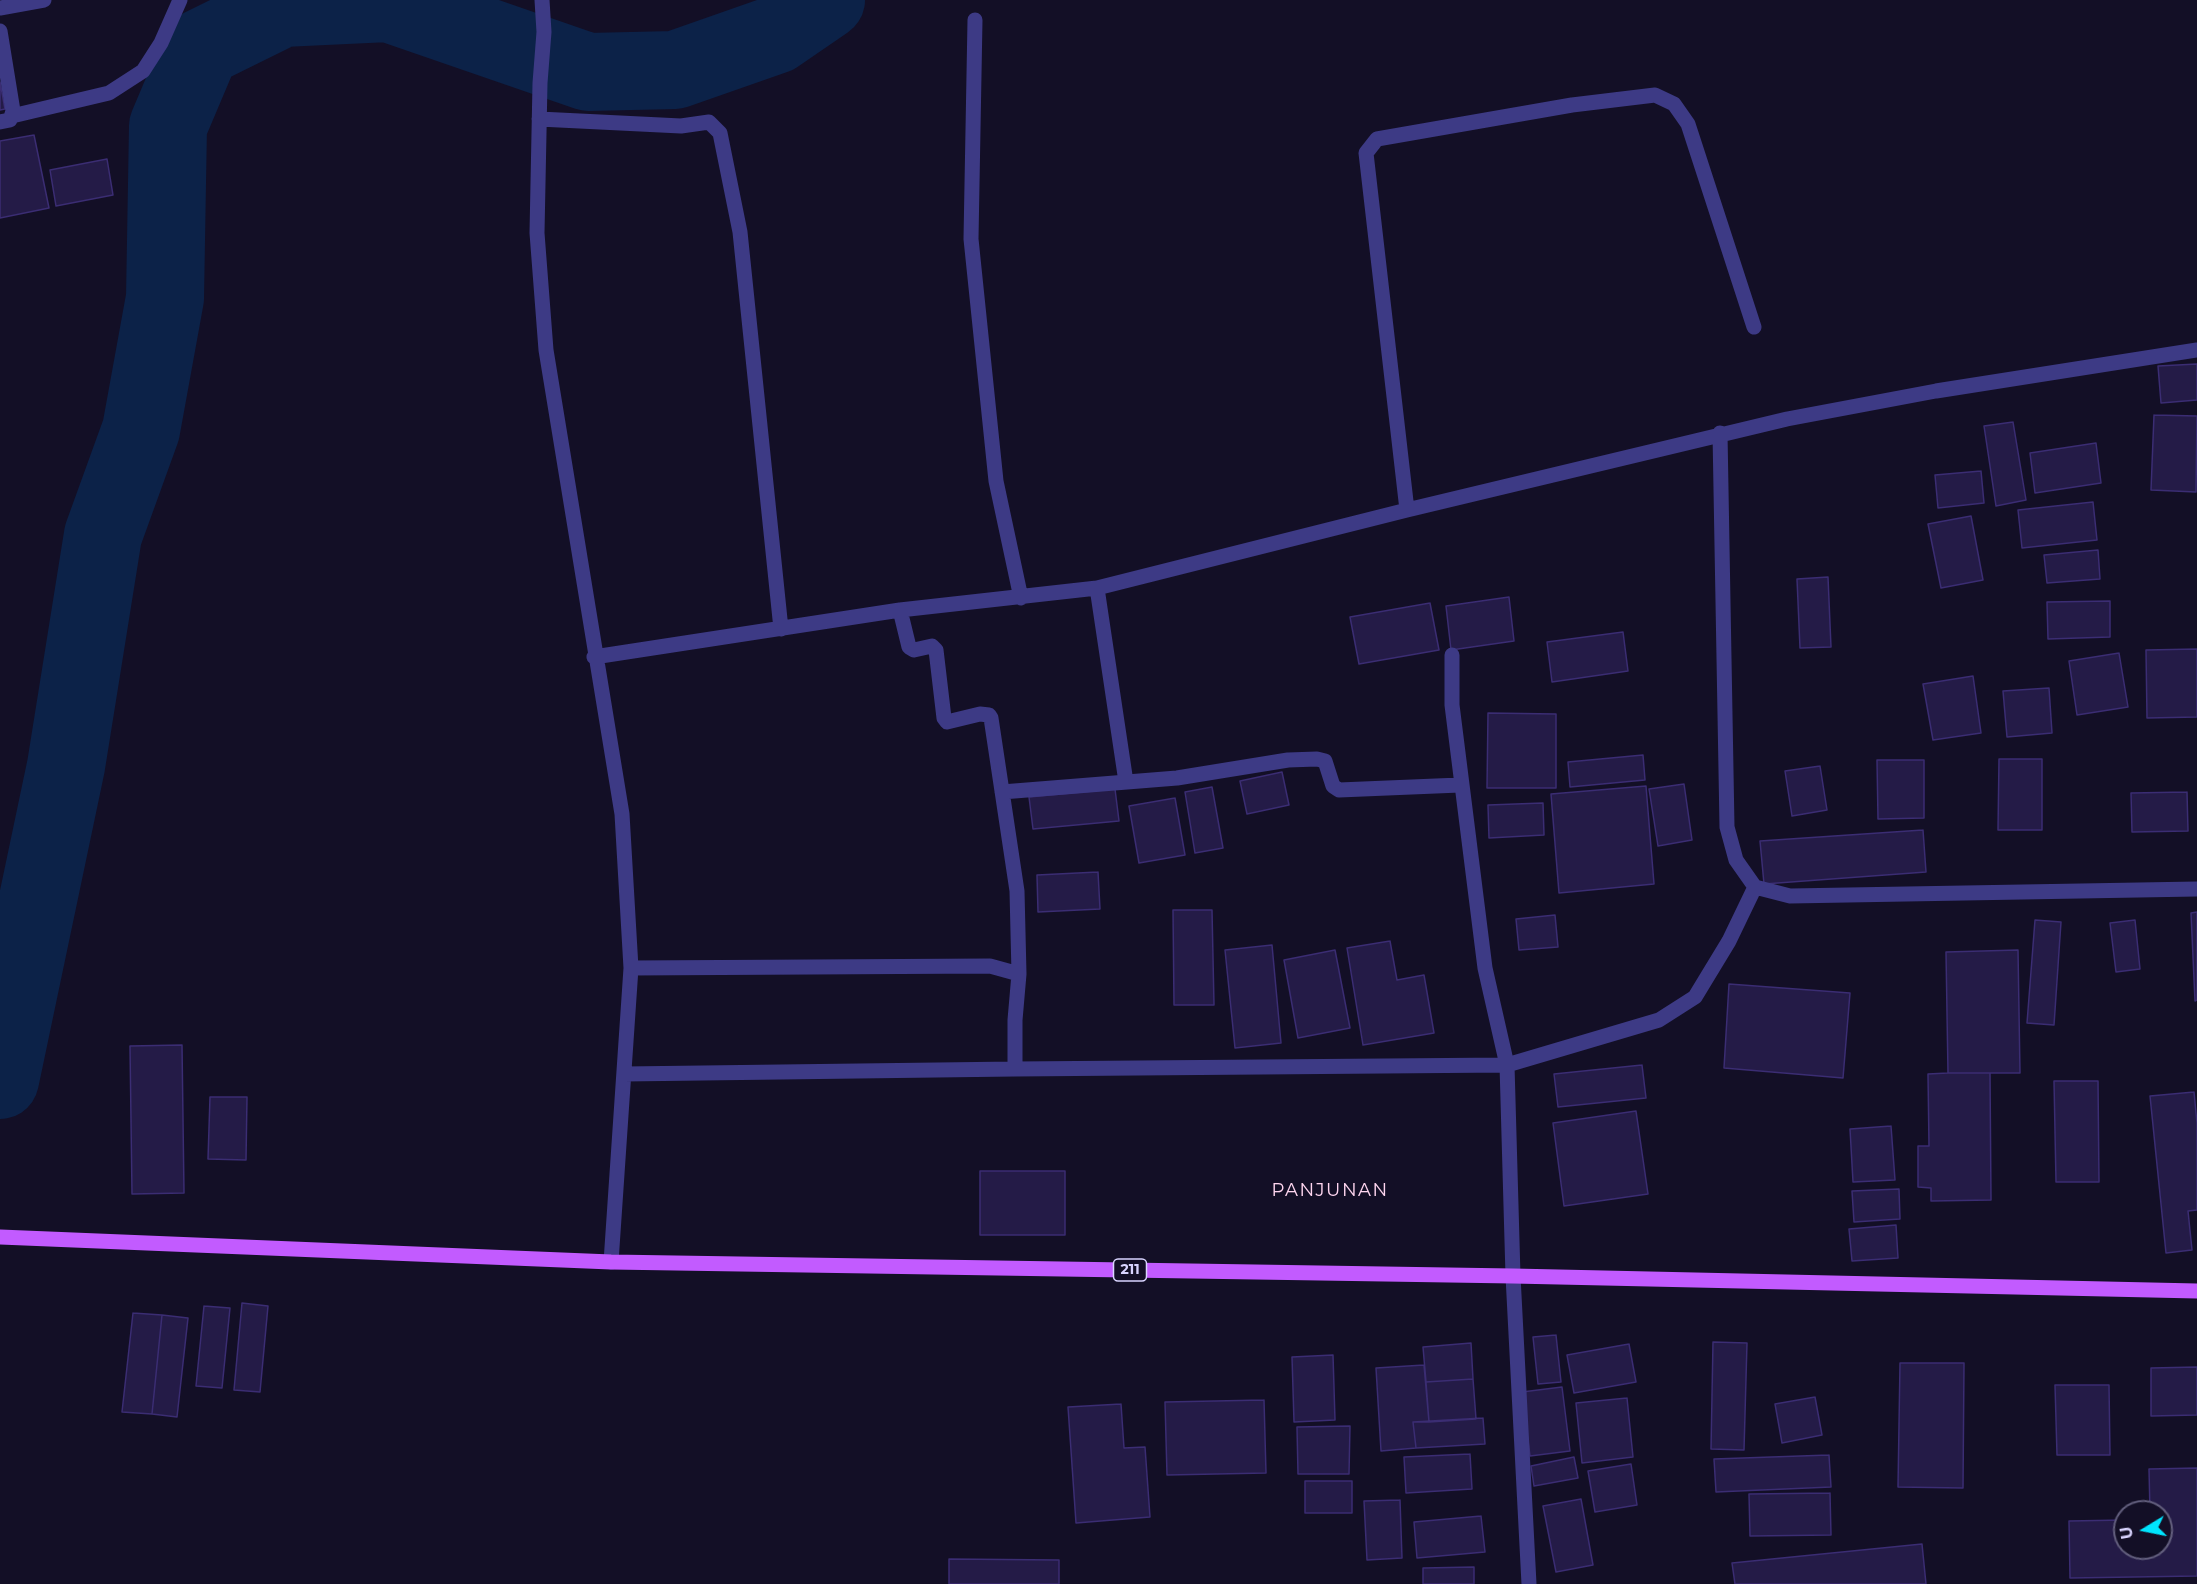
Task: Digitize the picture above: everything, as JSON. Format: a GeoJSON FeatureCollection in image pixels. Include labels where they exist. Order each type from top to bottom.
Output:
{"type":"FeatureCollection","features":[{"type":"Feature","properties":{"kind":"main road","name":"211"},"geometry":{"type":"LineString","coordinates":[[0,1237],[252,1250],[611,1262],[1513,1276],[2197,1291]]}},
{"type":"Feature","properties":{"kind":"street"},"geometry":{"type":"LineString","coordinates":[[0,8],[44,0]]}},
{"type":"Feature","properties":{"kind":"street"},"geometry":{"type":"LineString","coordinates":[[0,31],[6,119],[109,93],[143,71],[161,43],[180,0]]}},
{"type":"Feature","properties":{"kind":"street"},"geometry":{"type":"LineString","coordinates":[[542,0],[544,32],[540,83],[537,233],[546,350],[594,657],[622,814],[631,968],[611,1262]]}},
{"type":"Feature","properties":{"kind":"street"},"geometry":{"type":"LineString","coordinates":[[975,20],[970,239],[996,481],[1021,598]]}},
{"type":"Feature","properties":{"kind":"street"},"geometry":{"type":"LineString","coordinates":[[1407,510],[1366,153],[1377,139],[1572,105],[1655,95],[1674,104],[1688,124],[1754,327]]}},
{"type":"Feature","properties":{"kind":"street"},"geometry":{"type":"LineString","coordinates":[[539,119],[681,126],[709,122],[720,133],[740,232],[781,629]]}},
{"type":"Feature","properties":{"kind":"street"},"geometry":{"type":"LineString","coordinates":[[594,657],[900,610],[1097,588],[1720,433],[1936,391],[2197,350]]}},
{"type":"Feature","properties":{"kind":"street"},"geometry":{"type":"LineString","coordinates":[[1720,433],[1727,827],[1736,860],[1755,887],[1790,896],[2197,889]]}},
{"type":"Feature","properties":{"kind":"street"},"geometry":{"type":"LineString","coordinates":[[1097,588],[1126,782]]}},
{"type":"Feature","properties":{"kind":"street"},"geometry":{"type":"LineString","coordinates":[[900,610],[909,647],[914,650],[932,646],[936,650],[946,721],[980,714],[989,715],[991,718],[1017,891],[1019,974],[1015,1020],[1015,1069]]}},
{"type":"Feature","properties":{"kind":"street"},"geometry":{"type":"LineString","coordinates":[[1452,655],[1452,705],[1485,968],[1507,1065],[1513,1276],[1529,1584]]}},
{"type":"Feature","properties":{"kind":"street"},"geometry":{"type":"LineString","coordinates":[[1002,792],[1177,778],[1288,760],[1317,759],[1325,761],[1333,786],[1339,790],[1461,785]]}},
{"type":"Feature","properties":{"kind":"street"},"geometry":{"type":"LineString","coordinates":[[624,1074],[1507,1065],[1659,1020],[1695,997],[1729,941],[1755,887]]}},
{"type":"Feature","properties":{"kind":"street"},"geometry":{"type":"LineString","coordinates":[[631,968],[990,966],[1019,974]]}},
{"type":"Feature","properties":{"kind":"building"},"geometry":{"type":"Polygon","coordinates":[[[0,82],[5,109],[0,110],[0,82]]]}},
{"type":"Feature","properties":{"kind":"building"},"geometry":{"type":"Polygon","coordinates":[[[34,135],[49,208],[0,218],[0,141],[34,135]]]}},
{"type":"Feature","properties":{"kind":"building"},"geometry":{"type":"Polygon","coordinates":[[[107,159],[113,195],[56,206],[50,170],[107,159]]]}},
{"type":"Feature","properties":{"kind":"building"},"geometry":{"type":"Polygon","coordinates":[[[2197,364],[2197,400],[2161,403],[2158,366],[2197,364]]]}},
{"type":"Feature","properties":{"kind":"building"},"geometry":{"type":"Polygon","coordinates":[[[2154,415],[2197,416],[2196,492],[2151,490],[2154,415]]]}},
{"type":"Feature","properties":{"kind":"building"},"geometry":{"type":"Polygon","coordinates":[[[2013,422],[2026,500],[1996,506],[1984,426],[2013,422]]]}},
{"type":"Feature","properties":{"kind":"building"},"geometry":{"type":"Polygon","coordinates":[[[2096,443],[2101,483],[2035,493],[2030,453],[2096,443]]]}},
{"type":"Feature","properties":{"kind":"building"},"geometry":{"type":"Polygon","coordinates":[[[1981,471],[1984,503],[1938,508],[1935,475],[1981,471]]]}},
{"type":"Feature","properties":{"kind":"building"},"geometry":{"type":"Polygon","coordinates":[[[2093,502],[2097,540],[2022,548],[2018,510],[2093,502]]]}},
{"type":"Feature","properties":{"kind":"building"},"geometry":{"type":"Polygon","coordinates":[[[1971,516],[1983,580],[1941,588],[1928,524],[1971,516]]]}},
{"type":"Feature","properties":{"kind":"building"},"geometry":{"type":"Polygon","coordinates":[[[2098,550],[2100,579],[2047,583],[2044,555],[2098,550]]]}},
{"type":"Feature","properties":{"kind":"building"},"geometry":{"type":"Polygon","coordinates":[[[1828,577],[1831,647],[1800,648],[1797,579],[1828,577]]]}},
{"type":"Feature","properties":{"kind":"building"},"geometry":{"type":"Polygon","coordinates":[[[1509,597],[1514,641],[1451,650],[1446,606],[1509,597]]]}},
{"type":"Feature","properties":{"kind":"building"},"geometry":{"type":"Polygon","coordinates":[[[2110,601],[2110,637],[2048,639],[2047,602],[2110,601]]]}},
{"type":"Feature","properties":{"kind":"building"},"geometry":{"type":"Polygon","coordinates":[[[1430,603],[1439,650],[1359,664],[1350,617],[1430,603]]]}},
{"type":"Feature","properties":{"kind":"building"},"geometry":{"type":"Polygon","coordinates":[[[1623,632],[1628,671],[1552,682],[1547,642],[1623,632]]]}},
{"type":"Feature","properties":{"kind":"building"},"geometry":{"type":"Polygon","coordinates":[[[2197,649],[2197,717],[2147,718],[2146,650],[2197,649]]]}},
{"type":"Feature","properties":{"kind":"building"},"geometry":{"type":"Polygon","coordinates":[[[2119,653],[2128,707],[2077,715],[2069,661],[2119,653]]]}},
{"type":"Feature","properties":{"kind":"building"},"geometry":{"type":"Polygon","coordinates":[[[1973,676],[1981,733],[1933,740],[1923,684],[1973,676]]]}},
{"type":"Feature","properties":{"kind":"building"},"geometry":{"type":"Polygon","coordinates":[[[2049,688],[2052,733],[2007,737],[2003,691],[2049,688]]]}},
{"type":"Feature","properties":{"kind":"building"},"geometry":{"type":"Polygon","coordinates":[[[1488,713],[1556,714],[1556,788],[1487,788],[1488,713]]]}},
{"type":"Feature","properties":{"kind":"building"},"geometry":{"type":"Polygon","coordinates":[[[1643,755],[1645,780],[1570,787],[1568,762],[1643,755]]]}},
{"type":"Feature","properties":{"kind":"building"},"geometry":{"type":"Polygon","coordinates":[[[1999,759],[2042,759],[2042,830],[1998,830],[1999,759]]]}},
{"type":"Feature","properties":{"kind":"building"},"geometry":{"type":"Polygon","coordinates":[[[1877,760],[1924,760],[1924,818],[1878,819],[1877,760]]]}},
{"type":"Feature","properties":{"kind":"building"},"geometry":{"type":"Polygon","coordinates":[[[1820,766],[1827,810],[1792,816],[1785,771],[1820,766]]]}},
{"type":"Feature","properties":{"kind":"building"},"geometry":{"type":"Polygon","coordinates":[[[1282,772],[1289,805],[1247,814],[1240,781],[1282,772]]]}},
{"type":"Feature","properties":{"kind":"building"},"geometry":{"type":"Polygon","coordinates":[[[1684,784],[1692,840],[1658,846],[1649,789],[1684,784]]]}},
{"type":"Feature","properties":{"kind":"building"},"geometry":{"type":"Polygon","coordinates":[[[1646,786],[1654,884],[1559,893],[1551,794],[1646,786]]]}},
{"type":"Feature","properties":{"kind":"building"},"geometry":{"type":"Polygon","coordinates":[[[1212,787],[1223,848],[1195,853],[1185,792],[1212,787]]]}},
{"type":"Feature","properties":{"kind":"building"},"geometry":{"type":"Polygon","coordinates":[[[1115,789],[1119,821],[1033,829],[1029,797],[1115,789]]]}},
{"type":"Feature","properties":{"kind":"building"},"geometry":{"type":"Polygon","coordinates":[[[2187,792],[2188,831],[2132,832],[2131,793],[2187,792]]]}},
{"type":"Feature","properties":{"kind":"building"},"geometry":{"type":"Polygon","coordinates":[[[1175,798],[1185,855],[1139,863],[1129,806],[1175,798]]]}},
{"type":"Feature","properties":{"kind":"building"},"geometry":{"type":"Polygon","coordinates":[[[1543,803],[1544,835],[1489,838],[1488,805],[1543,803]]]}},
{"type":"Feature","properties":{"kind":"building"},"geometry":{"type":"Polygon","coordinates":[[[1923,830],[1926,872],[1764,884],[1760,841],[1923,830]]]}},
{"type":"Feature","properties":{"kind":"building"},"geometry":{"type":"Polygon","coordinates":[[[1098,872],[1100,909],[1038,912],[1037,875],[1098,872]]]}},
{"type":"Feature","properties":{"kind":"building"},"geometry":{"type":"Polygon","coordinates":[[[1173,910],[1212,910],[1214,1005],[1174,1005],[1173,910]]]}},
{"type":"Feature","properties":{"kind":"building"},"geometry":{"type":"Polygon","coordinates":[[[2197,912],[2197,1000],[2195,1001],[2191,913],[2197,912]]]}},
{"type":"Feature","properties":{"kind":"building"},"geometry":{"type":"Polygon","coordinates":[[[1555,915],[1558,947],[1519,950],[1516,919],[1555,915]]]}},
{"type":"Feature","properties":{"kind":"building"},"geometry":{"type":"Polygon","coordinates":[[[2035,920],[2061,922],[2054,1025],[2027,1023],[2035,920]]]}},
{"type":"Feature","properties":{"kind":"building"},"geometry":{"type":"Polygon","coordinates":[[[2135,920],[2140,969],[2116,972],[2110,923],[2135,920]]]}},
{"type":"Feature","properties":{"kind":"building"},"geometry":{"type":"Polygon","coordinates":[[[1390,941],[1397,980],[1424,975],[1434,1033],[1363,1045],[1347,948],[1390,941]]]}},
{"type":"Feature","properties":{"kind":"building"},"geometry":{"type":"Polygon","coordinates":[[[1272,945],[1281,1043],[1235,1048],[1225,950],[1272,945]]]}},
{"type":"Feature","properties":{"kind":"building"},"geometry":{"type":"Polygon","coordinates":[[[1335,950],[1350,1028],[1298,1038],[1284,960],[1335,950]]]}},
{"type":"Feature","properties":{"kind":"building"},"geometry":{"type":"Polygon","coordinates":[[[2018,950],[2020,1073],[1948,1073],[1946,952],[2018,950]]]}},
{"type":"Feature","properties":{"kind":"building"},"geometry":{"type":"Polygon","coordinates":[[[1729,984],[1850,993],[1843,1078],[1724,1068],[1729,984]]]}},
{"type":"Feature","properties":{"kind":"building"},"geometry":{"type":"Polygon","coordinates":[[[182,1045],[184,1193],[132,1194],[130,1046],[182,1045]]]}},
{"type":"Feature","properties":{"kind":"building"},"geometry":{"type":"Polygon","coordinates":[[[1642,1065],[1646,1098],[1558,1107],[1554,1074],[1642,1065]]]}},
{"type":"Feature","properties":{"kind":"building"},"geometry":{"type":"Polygon","coordinates":[[[1990,1073],[1991,1200],[1931,1201],[1931,1188],[1918,1187],[1918,1146],[1929,1146],[1928,1074],[1990,1073]]]}},
{"type":"Feature","properties":{"kind":"building"},"geometry":{"type":"Polygon","coordinates":[[[2054,1081],[2098,1081],[2099,1182],[2056,1182],[2054,1081]]]}},
{"type":"Feature","properties":{"kind":"building"},"geometry":{"type":"Polygon","coordinates":[[[2194,1092],[2197,1123],[2197,1210],[2188,1211],[2192,1250],[2166,1253],[2150,1096],[2194,1092]]]}},
{"type":"Feature","properties":{"kind":"building"},"geometry":{"type":"Polygon","coordinates":[[[210,1097],[247,1097],[246,1160],[208,1159],[210,1097]]]}},
{"type":"Feature","properties":{"kind":"building"},"geometry":{"type":"Polygon","coordinates":[[[1636,1111],[1648,1194],[1564,1206],[1553,1123],[1636,1111]]]}},
{"type":"Feature","properties":{"kind":"building"},"geometry":{"type":"Polygon","coordinates":[[[1891,1126],[1895,1180],[1853,1182],[1850,1129],[1891,1126]]]}},
{"type":"Feature","properties":{"kind":"building"},"geometry":{"type":"Polygon","coordinates":[[[980,1171],[1065,1171],[1065,1235],[980,1235],[980,1171]]]}},
{"type":"Feature","properties":{"kind":"building"},"geometry":{"type":"Polygon","coordinates":[[[1899,1189],[1900,1219],[1854,1222],[1852,1191],[1899,1189]]]}},
{"type":"Feature","properties":{"kind":"building"},"geometry":{"type":"Polygon","coordinates":[[[1896,1225],[1898,1258],[1852,1261],[1849,1229],[1896,1225]]]}},
{"type":"Feature","properties":{"kind":"building"},"geometry":{"type":"Polygon","coordinates":[[[242,1303],[268,1306],[260,1392],[234,1390],[242,1303]]]}},
{"type":"Feature","properties":{"kind":"building"},"geometry":{"type":"Polygon","coordinates":[[[204,1306],[230,1308],[222,1388],[196,1386],[204,1306]]]}},
{"type":"Feature","properties":{"kind":"building"},"geometry":{"type":"Polygon","coordinates":[[[133,1313],[162,1315],[152,1414],[122,1412],[133,1313]]]}},
{"type":"Feature","properties":{"kind":"building"},"geometry":{"type":"Polygon","coordinates":[[[162,1315],[188,1318],[177,1417],[152,1414],[162,1315]]]}},
{"type":"Feature","properties":{"kind":"building"},"geometry":{"type":"Polygon","coordinates":[[[1556,1335],[1561,1382],[1538,1384],[1533,1337],[1556,1335]]]}},
{"type":"Feature","properties":{"kind":"building"},"geometry":{"type":"Polygon","coordinates":[[[1713,1342],[1747,1343],[1744,1450],[1711,1449],[1713,1342]]]}},
{"type":"Feature","properties":{"kind":"building"},"geometry":{"type":"Polygon","coordinates":[[[1471,1343],[1473,1379],[1426,1382],[1423,1347],[1471,1343]]]}},
{"type":"Feature","properties":{"kind":"building"},"geometry":{"type":"Polygon","coordinates":[[[1629,1344],[1636,1382],[1574,1393],[1567,1355],[1629,1344]]]}},
{"type":"Feature","properties":{"kind":"building"},"geometry":{"type":"Polygon","coordinates":[[[1333,1355],[1335,1420],[1294,1422],[1292,1357],[1333,1355]]]}},
{"type":"Feature","properties":{"kind":"building"},"geometry":{"type":"Polygon","coordinates":[[[1900,1363],[1964,1363],[1963,1488],[1898,1487],[1900,1363]]]}},
{"type":"Feature","properties":{"kind":"building"},"geometry":{"type":"Polygon","coordinates":[[[1424,1365],[1429,1422],[1413,1422],[1416,1448],[1381,1451],[1376,1368],[1424,1365]]]}},
{"type":"Feature","properties":{"kind":"building"},"geometry":{"type":"Polygon","coordinates":[[[2197,1367],[2197,1415],[2151,1416],[2151,1368],[2197,1367]]]}},
{"type":"Feature","properties":{"kind":"building"},"geometry":{"type":"Polygon","coordinates":[[[1473,1379],[1476,1419],[1429,1422],[1426,1382],[1473,1379]]]}},
{"type":"Feature","properties":{"kind":"building"},"geometry":{"type":"Polygon","coordinates":[[[2055,1385],[2109,1385],[2110,1455],[2057,1455],[2055,1385]]]}},
{"type":"Feature","properties":{"kind":"building"},"geometry":{"type":"Polygon","coordinates":[[[1562,1387],[1570,1451],[1530,1456],[1522,1392],[1562,1387]]]}},
{"type":"Feature","properties":{"kind":"building"},"geometry":{"type":"Polygon","coordinates":[[[1815,1397],[1822,1435],[1782,1443],[1775,1404],[1815,1397]]]}},
{"type":"Feature","properties":{"kind":"building"},"geometry":{"type":"Polygon","coordinates":[[[1627,1398],[1633,1457],[1582,1463],[1576,1403],[1627,1398]]]}},
{"type":"Feature","properties":{"kind":"building"},"geometry":{"type":"Polygon","coordinates":[[[1264,1400],[1266,1473],[1167,1475],[1165,1402],[1264,1400]]]}},
{"type":"Feature","properties":{"kind":"building"},"geometry":{"type":"Polygon","coordinates":[[[1121,1404],[1124,1448],[1145,1447],[1150,1517],[1076,1523],[1068,1407],[1121,1404]]]}},
{"type":"Feature","properties":{"kind":"building"},"geometry":{"type":"Polygon","coordinates":[[[1483,1418],[1485,1444],[1416,1448],[1413,1422],[1483,1418]]]}},
{"type":"Feature","properties":{"kind":"building"},"geometry":{"type":"Polygon","coordinates":[[[1350,1426],[1349,1474],[1298,1474],[1297,1427],[1350,1426]]]}},
{"type":"Feature","properties":{"kind":"building"},"geometry":{"type":"Polygon","coordinates":[[[1470,1454],[1472,1489],[1406,1493],[1404,1457],[1470,1454]]]}},
{"type":"Feature","properties":{"kind":"building"},"geometry":{"type":"Polygon","coordinates":[[[1829,1455],[1831,1487],[1716,1492],[1714,1459],[1829,1455]]]}},
{"type":"Feature","properties":{"kind":"building"},"geometry":{"type":"Polygon","coordinates":[[[1574,1457],[1578,1478],[1534,1486],[1531,1466],[1574,1457]]]}},
{"type":"Feature","properties":{"kind":"building"},"geometry":{"type":"Polygon","coordinates":[[[1631,1464],[1637,1505],[1595,1512],[1588,1471],[1631,1464]]]}},
{"type":"Feature","properties":{"kind":"building"},"geometry":{"type":"Polygon","coordinates":[[[2197,1468],[2197,1576],[2070,1578],[2069,1521],[2113,1520],[2113,1560],[2173,1560],[2173,1500],[2150,1500],[2149,1469],[2197,1468]]]}},
{"type":"Feature","properties":{"kind":"building"},"geometry":{"type":"Polygon","coordinates":[[[1305,1481],[1352,1481],[1352,1513],[1305,1513],[1305,1481]]]}},
{"type":"Feature","properties":{"kind":"building"},"geometry":{"type":"Polygon","coordinates":[[[1830,1493],[1831,1535],[1750,1536],[1749,1494],[1830,1493]]]}},
{"type":"Feature","properties":{"kind":"building"},"geometry":{"type":"Polygon","coordinates":[[[1581,1499],[1593,1565],[1556,1572],[1543,1506],[1581,1499]]]}},
{"type":"Feature","properties":{"kind":"building"},"geometry":{"type":"Polygon","coordinates":[[[1400,1500],[1402,1558],[1367,1560],[1364,1501],[1400,1500]]]}},
{"type":"Feature","properties":{"kind":"building"},"geometry":{"type":"Polygon","coordinates":[[[1481,1516],[1485,1552],[1417,1558],[1414,1522],[1481,1516]]]}},
{"type":"Feature","properties":{"kind":"building"},"geometry":{"type":"Polygon","coordinates":[[[1922,1544],[1926,1584],[1735,1584],[1732,1563],[1922,1544]]]}},
{"type":"Feature","properties":{"kind":"building"},"geometry":{"type":"Polygon","coordinates":[[[949,1559],[1059,1560],[1059,1584],[949,1584],[949,1559]]]}},
{"type":"Feature","properties":{"kind":"building"},"geometry":{"type":"Polygon","coordinates":[[[1474,1567],[1474,1584],[1423,1584],[1423,1568],[1474,1567]]]}},
{"type":"Feature","properties":{"kind":"waterway"},"geometry":{"type":"LineString","coordinates":[[0,1080],[66,766],[103,535],[141,430],[165,298],[168,126],[201,48],[282,8],[388,3],[588,72],[675,70],[775,35],[826,0]]}},
{"type":"Feature","properties":{"kind":"district","name":"PANJUNAN"},"geometry":{"type":"Point","coordinates":[1330,1191]}}]}
